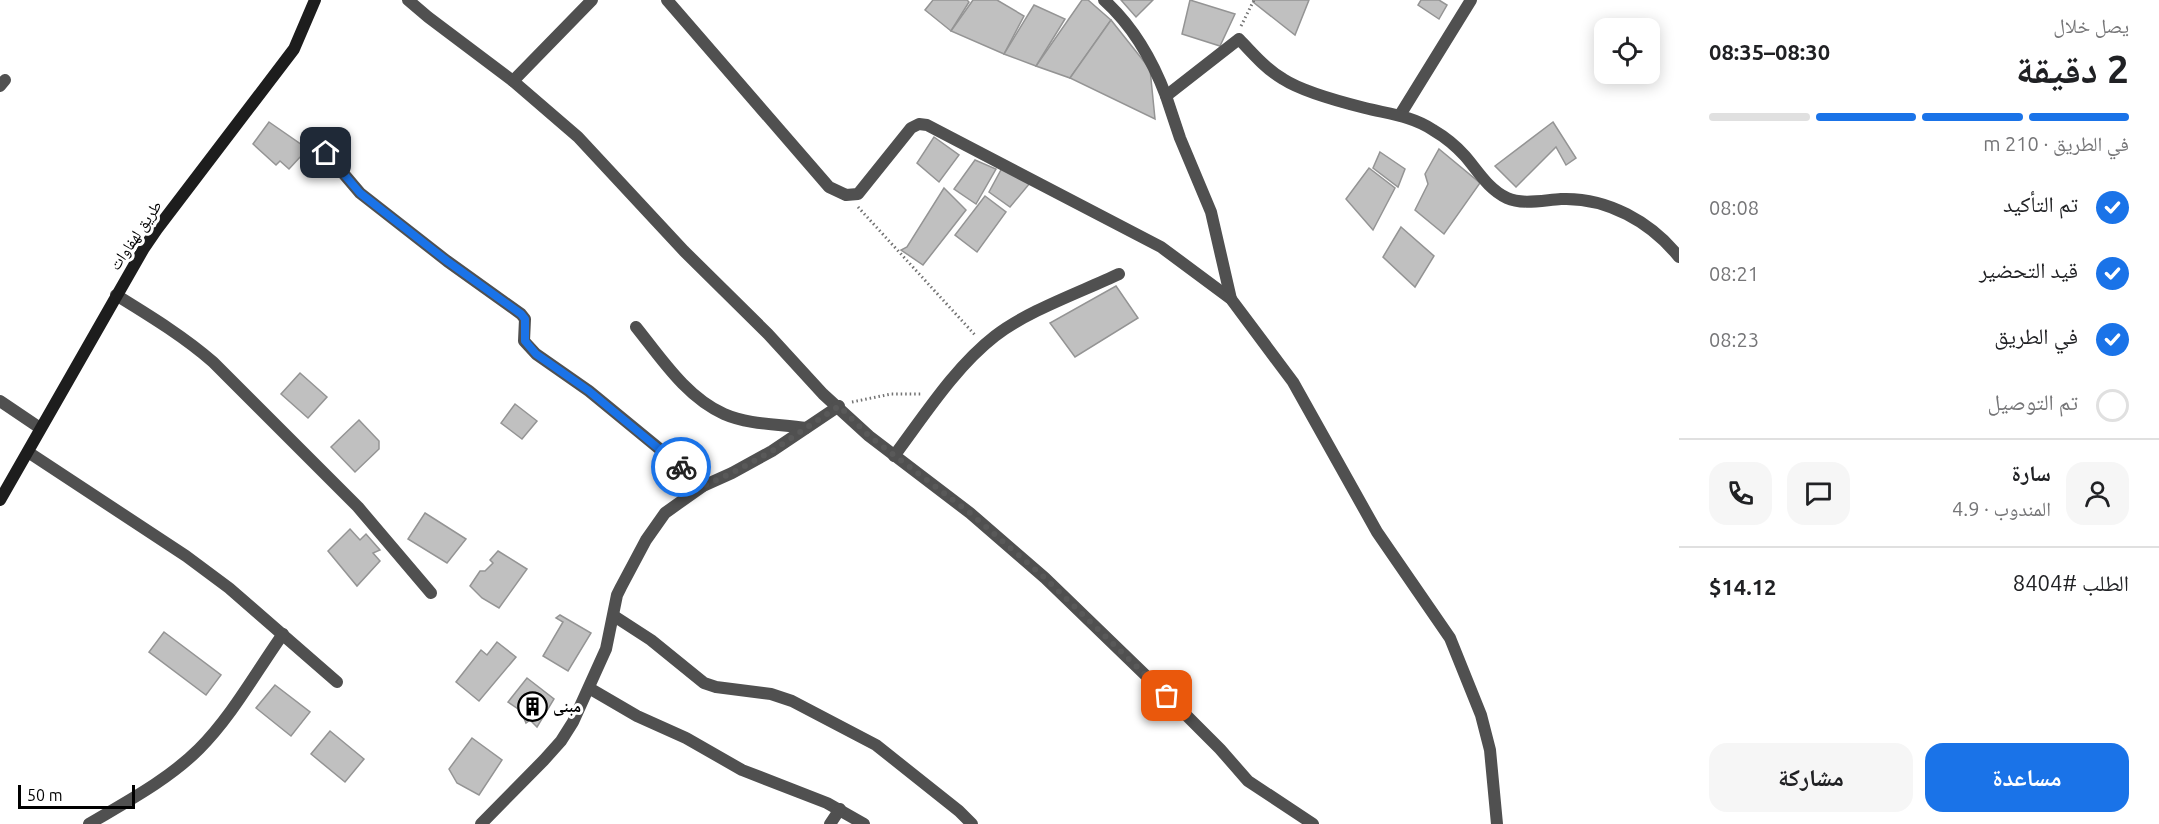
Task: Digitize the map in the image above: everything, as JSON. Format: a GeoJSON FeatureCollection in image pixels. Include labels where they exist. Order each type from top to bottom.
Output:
{"type":"FeatureCollection","features":[{"type":"Feature","properties":{"kind":"street","name":"طريق لهفاوات"},"geometry":{"type":"LineString","coordinates":[[0,500],[116,295],[157,229],[294,50],[315,0]]}},
{"type":"Feature","properties":{"kind":"street"},"geometry":{"type":"LineString","coordinates":[[408,0],[513,81],[597,155],[684,251],[748,313],[824,394],[894,456],[970,513],[1045,578],[1160,688],[1220,749],[1248,782],[1313,824]]}},
{"type":"Feature","properties":{"kind":"street"},"geometry":{"type":"LineString","coordinates":[[513,81],[592,0]]}},
{"type":"Feature","properties":{"kind":"street"},"geometry":{"type":"LineString","coordinates":[[667,0],[829,187],[846,195],[858,194],[910,128],[919,124],[927,125],[1161,247],[1231,299],[1293,382],[1377,532],[1450,638],[1481,715],[1488,741],[1497,824]]}},
{"type":"Feature","properties":{"kind":"street"},"geometry":{"type":"LineString","coordinates":[[1104,0],[1124,20],[1139,41],[1159,77],[1180,138],[1211,212],[1231,299]]}},
{"type":"Feature","properties":{"kind":"street"},"geometry":{"type":"LineString","coordinates":[[1400,114],[1471,0]]}},
{"type":"Feature","properties":{"kind":"street"},"geometry":{"type":"LineString","coordinates":[[1166,96],[1239,39],[1283,80],[1351,105],[1400,114],[1421,123],[1445,138],[1461,152],[1493,189],[1507,198],[1522,201],[1564,199],[1585,201],[1624,212],[1665,240],[1679,257]]}},
{"type":"Feature","properties":{"kind":"street"},"geometry":{"type":"LineString","coordinates":[[326,153],[360,193],[447,261],[521,314],[525,319],[525,341],[536,354],[589,391],[703,486]]}},
{"type":"Feature","properties":{"kind":"street"},"geometry":{"type":"LineString","coordinates":[[894,456],[970,359],[996,335],[1023,319],[1119,274]]}},
{"type":"Feature","properties":{"kind":"street"},"geometry":{"type":"LineString","coordinates":[[116,295],[172,330],[213,362],[358,507],[431,593]]}},
{"type":"Feature","properties":{"kind":"street"},"geometry":{"type":"LineString","coordinates":[[636,327],[670,370],[691,391],[725,414],[743,419],[806,428]]}},
{"type":"Feature","properties":{"kind":"street"},"geometry":{"type":"LineString","coordinates":[[0,401],[40,428]]}},
{"type":"Feature","properties":{"kind":"street"},"geometry":{"type":"LineString","coordinates":[[481,824],[561,741],[573,722],[606,649],[621,587],[646,540],[665,513],[703,486],[749,464],[839,406]]}},
{"type":"Feature","properties":{"kind":"street"},"geometry":{"type":"LineString","coordinates":[[28,452],[186,556],[229,588],[337,682]]}},
{"type":"Feature","properties":{"kind":"street"},"geometry":{"type":"LineString","coordinates":[[614,616],[651,640],[704,683],[716,687],[771,694],[792,701],[876,745],[972,824]]}},
{"type":"Feature","properties":{"kind":"street"},"geometry":{"type":"LineString","coordinates":[[89,824],[174,769],[198,750],[216,729],[283,634]]}},
{"type":"Feature","properties":{"kind":"street"},"geometry":{"type":"LineString","coordinates":[[589,688],[637,716],[686,738],[742,770],[840,809],[864,824]]}},
{"type":"Feature","properties":{"kind":"street"},"geometry":{"type":"LineString","coordinates":[[830,824],[840,809]]}},
{"type":"Feature","properties":{"kind":"path"},"geometry":{"type":"LineString","coordinates":[[1239,39],[1240,30],[1254,0]]}},
{"type":"Feature","properties":{"kind":"path"},"geometry":{"type":"LineString","coordinates":[[851,199],[985,345]]}},
{"type":"Feature","properties":{"kind":"path"},"geometry":{"type":"LineString","coordinates":[[839,406],[882,395],[927,393]]}},
{"type":"Feature","properties":{"kind":"building"},"geometry":{"type":"Polygon","coordinates":[[[933,0],[967,0],[969,2],[951,31],[925,10],[933,0]]]}},
{"type":"Feature","properties":{"kind":"building"},"geometry":{"type":"Polygon","coordinates":[[[973,0],[997,0],[1024,16],[1004,54],[951,31],[973,0]]]}},
{"type":"Feature","properties":{"kind":"building"},"geometry":{"type":"Polygon","coordinates":[[[1082,0],[1088,0],[1111,20],[1070,78],[1036,66],[1082,0]]]}},
{"type":"Feature","properties":{"kind":"building"},"geometry":{"type":"Polygon","coordinates":[[[1121,0],[1153,0],[1136,17],[1121,0]]]}},
{"type":"Feature","properties":{"kind":"building"},"geometry":{"type":"Polygon","coordinates":[[[1190,0],[1235,14],[1220,46],[1182,34],[1190,0]]]}},
{"type":"Feature","properties":{"kind":"building"},"geometry":{"type":"Polygon","coordinates":[[[1255,0],[1309,0],[1295,35],[1253,2],[1255,0]]]}},
{"type":"Feature","properties":{"kind":"building"},"geometry":{"type":"Polygon","coordinates":[[[1421,0],[1439,0],[1447,5],[1439,19],[1418,5],[1421,0]]]}},
{"type":"Feature","properties":{"kind":"building"},"geometry":{"type":"Polygon","coordinates":[[[1034,5],[1065,19],[1036,66],[1004,54],[1034,5]]]}},
{"type":"Feature","properties":{"kind":"building"},"geometry":{"type":"Polygon","coordinates":[[[1111,20],[1150,69],[1155,119],[1070,78],[1111,20]]]}},
{"type":"Feature","properties":{"kind":"building"},"geometry":{"type":"Polygon","coordinates":[[[269,122],[302,145],[302,155],[289,169],[280,161],[276,165],[253,144],[269,122]]]}},
{"type":"Feature","properties":{"kind":"building"},"geometry":{"type":"Polygon","coordinates":[[[1553,122],[1576,158],[1566,165],[1556,147],[1516,187],[1495,166],[1553,122]]]}},
{"type":"Feature","properties":{"kind":"building"},"geometry":{"type":"Polygon","coordinates":[[[934,137],[959,155],[939,182],[917,163],[934,137]]]}},
{"type":"Feature","properties":{"kind":"building"},"geometry":{"type":"Polygon","coordinates":[[[1439,149],[1480,183],[1444,234],[1415,210],[1428,184],[1425,174],[1439,149]]]}},
{"type":"Feature","properties":{"kind":"building"},"geometry":{"type":"Polygon","coordinates":[[[1380,152],[1405,169],[1398,187],[1373,168],[1380,152]]]}},
{"type":"Feature","properties":{"kind":"building"},"geometry":{"type":"Polygon","coordinates":[[[975,160],[996,169],[976,204],[954,189],[975,160]]]}},
{"type":"Feature","properties":{"kind":"building"},"geometry":{"type":"Polygon","coordinates":[[[1002,168],[1030,183],[1010,207],[989,192],[1002,168]]]}},
{"type":"Feature","properties":{"kind":"building"},"geometry":{"type":"Polygon","coordinates":[[[1369,168],[1395,188],[1373,230],[1346,199],[1369,168]]]}},
{"type":"Feature","properties":{"kind":"building"},"geometry":{"type":"Polygon","coordinates":[[[944,188],[966,210],[923,265],[901,250],[907,247],[944,188]]]}},
{"type":"Feature","properties":{"kind":"building"},"geometry":{"type":"Polygon","coordinates":[[[985,196],[1006,212],[977,252],[955,235],[985,196]]]}},
{"type":"Feature","properties":{"kind":"building"},"geometry":{"type":"Polygon","coordinates":[[[1401,227],[1434,256],[1415,287],[1383,257],[1401,227]]]}},
{"type":"Feature","properties":{"kind":"building"},"geometry":{"type":"Polygon","coordinates":[[[1116,286],[1138,318],[1075,357],[1050,323],[1116,286]]]}},
{"type":"Feature","properties":{"kind":"building"},"geometry":{"type":"Polygon","coordinates":[[[300,373],[327,397],[308,418],[281,394],[300,373]]]}},
{"type":"Feature","properties":{"kind":"building"},"geometry":{"type":"Polygon","coordinates":[[[515,404],[537,421],[522,439],[501,423],[515,404]]]}},
{"type":"Feature","properties":{"kind":"building"},"geometry":{"type":"Polygon","coordinates":[[[359,420],[379,441],[379,449],[355,472],[331,447],[359,420]]]}},
{"type":"Feature","properties":{"kind":"building"},"geometry":{"type":"Polygon","coordinates":[[[425,513],[466,539],[447,563],[408,539],[425,513]]]}},
{"type":"Feature","properties":{"kind":"building"},"geometry":{"type":"Polygon","coordinates":[[[350,529],[360,540],[366,534],[380,550],[373,553],[380,561],[357,586],[328,551],[350,529]]]}},
{"type":"Feature","properties":{"kind":"building"},"geometry":{"type":"Polygon","coordinates":[[[498,551],[527,569],[499,608],[482,598],[470,586],[480,571],[485,571],[493,563],[490,560],[498,551]]]}},
{"type":"Feature","properties":{"kind":"building"},"geometry":{"type":"Polygon","coordinates":[[[560,615],[591,633],[568,671],[543,656],[563,622],[556,618],[560,615]]]}},
{"type":"Feature","properties":{"kind":"building"},"geometry":{"type":"Polygon","coordinates":[[[164,632],[221,675],[206,695],[149,652],[164,632]]]}},
{"type":"Feature","properties":{"kind":"building"},"geometry":{"type":"Polygon","coordinates":[[[497,642],[516,657],[479,701],[456,682],[481,650],[487,655],[497,642]]]}},
{"type":"Feature","properties":{"kind":"building","name":"مبنى"},"geometry":{"type":"Polygon","coordinates":[[[527,678],[554,699],[537,727],[530,720],[526,723],[521,711],[508,702],[527,678]]]}},
{"type":"Feature","properties":{"kind":"building"},"geometry":{"type":"Polygon","coordinates":[[[275,685],[310,712],[291,736],[256,708],[275,685]]]}},
{"type":"Feature","properties":{"kind":"building"},"geometry":{"type":"Polygon","coordinates":[[[330,731],[364,759],[345,782],[311,754],[330,731]]]}},
{"type":"Feature","properties":{"kind":"building"},"geometry":{"type":"Polygon","coordinates":[[[472,738],[502,760],[479,795],[457,783],[449,769],[472,738]]]}},
{"type":"Feature","properties":{"kind":"way so far"},"geometry":{"type":"LineString","coordinates":[[681,467],[703,486],[772,451],[839,406],[869,436],[970,513],[1045,578],[1167,696]]}},
{"type":"Feature","properties":{"kind":"place","name":"مبنى"},"geometry":{"type":"Point","coordinates":[532,706]}},
{"type":"Feature","properties":{"kind":"route"},"geometry":{"type":"LineString","coordinates":[[326,153],[360,193],[447,261],[521,314],[525,319],[525,341],[536,354],[589,391],[681,467]]}}]}
